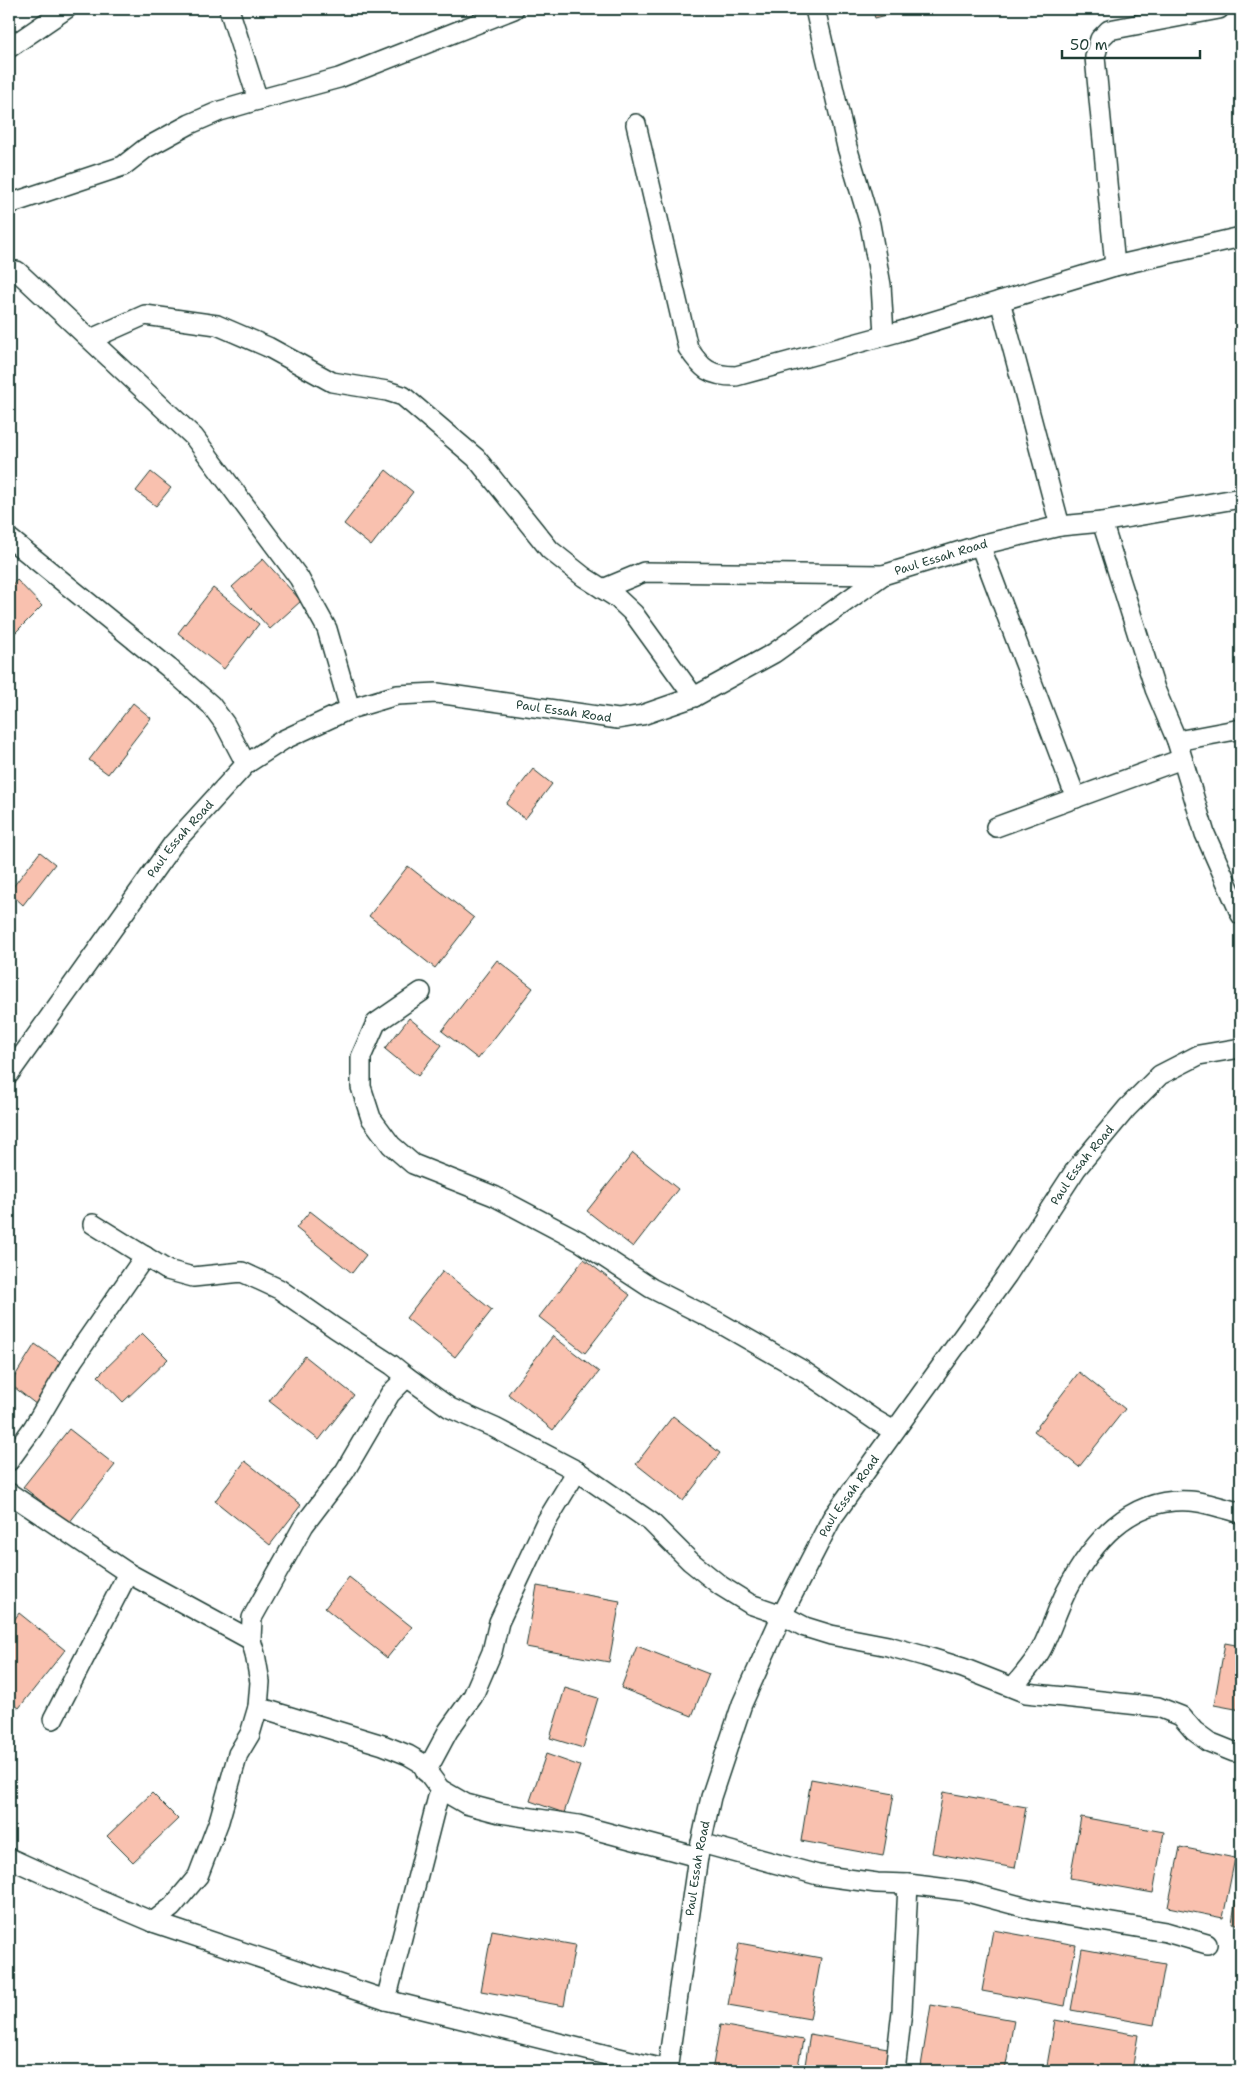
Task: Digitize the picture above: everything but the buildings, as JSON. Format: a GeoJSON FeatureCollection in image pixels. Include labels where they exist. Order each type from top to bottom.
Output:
{"type":"FeatureCollection","features":[{"type":"Feature","properties":{"kind":"street"},"geometry":{"type":"LineString","coordinates":[[9,48],[66,9]]}},
{"type":"Feature","properties":{"kind":"street"},"geometry":{"type":"LineString","coordinates":[[229,9],[258,100]]}},
{"type":"Feature","properties":{"kind":"street"},"geometry":{"type":"LineString","coordinates":[[9,204],[122,166],[146,148],[190,124],[220,111],[339,78],[514,9]]}},
{"type":"Feature","properties":{"kind":"street"},"geometry":{"type":"LineString","coordinates":[[815,9],[847,147],[870,224],[882,286],[884,335]]}},
{"type":"Feature","properties":{"kind":"street"},"geometry":{"type":"LineString","coordinates":[[1115,266],[1095,56],[1100,39],[1109,30],[1219,9]]}},
{"type":"Feature","properties":{"kind":"street"},"geometry":{"type":"LineString","coordinates":[[636,124],[688,348],[700,366],[718,376],[736,376],[884,335],[1115,266],[1241,237]]}},
{"type":"Feature","properties":{"kind":"street"},"geometry":{"type":"LineString","coordinates":[[9,271],[17,271],[194,437],[300,578],[327,629],[350,709]]}},
{"type":"Feature","properties":{"kind":"street"},"geometry":{"type":"LineString","coordinates":[[1000,301],[1060,526]]}},
{"type":"Feature","properties":{"kind":"street"},"geometry":{"type":"LineString","coordinates":[[91,339],[145,315],[218,325],[268,347],[332,382],[403,396],[476,458],[560,560],[617,598],[634,614],[694,697]]}},
{"type":"Feature","properties":{"kind":"street","name":"Paul Essah Road"},"geometry":{"type":"LineString","coordinates":[[9,1074],[173,844],[246,764],[283,740],[350,709],[397,695],[437,693],[536,706],[565,713],[618,719],[642,715],[694,697],[774,654],[883,575],[980,545],[1060,526],[1102,522],[1241,498]]}},
{"type":"Feature","properties":{"kind":"street"},"geometry":{"type":"LineString","coordinates":[[1102,522],[1155,689],[1177,741],[1204,834],[1241,915]]}},
{"type":"Feature","properties":{"kind":"street"},"geometry":{"type":"LineString","coordinates":[[9,538],[169,668],[211,705],[225,724],[246,764]]}},
{"type":"Feature","properties":{"kind":"street"},"geometry":{"type":"LineString","coordinates":[[980,545],[1076,798]]}},
{"type":"Feature","properties":{"kind":"street"},"geometry":{"type":"LineString","coordinates":[[603,589],[644,572],[883,575]]}},
{"type":"Feature","properties":{"kind":"street"},"geometry":{"type":"LineString","coordinates":[[1177,741],[1241,729]]}},
{"type":"Feature","properties":{"kind":"street"},"geometry":{"type":"LineString","coordinates":[[996,827],[1182,759]]}},
{"type":"Feature","properties":{"kind":"street"},"geometry":{"type":"LineString","coordinates":[[421,992],[376,1023],[361,1057],[360,1086],[368,1110],[371,1118],[391,1145],[412,1164],[494,1196],[581,1242],[651,1288],[718,1322],[802,1370],[875,1420],[894,1430]]}},
{"type":"Feature","properties":{"kind":"street","name":"Paul Essah Road"},"geometry":{"type":"LineString","coordinates":[[667,2071],[700,1850],[711,1797],[742,1704],[782,1615],[832,1518],[1007,1275],[1076,1169],[1127,1108],[1160,1075],[1198,1055],[1241,1048]]}},
{"type":"Feature","properties":{"kind":"street"},"geometry":{"type":"LineString","coordinates":[[93,1224],[167,1270],[193,1277],[242,1272],[279,1289],[334,1328],[392,1365],[407,1378],[450,1408],[495,1428],[577,1471],[651,1522],[690,1561],[721,1586],[750,1604],[782,1615],[805,1628],[915,1653],[963,1668],[1026,1693],[1158,1708],[1181,1716],[1194,1731],[1209,1742],[1234,1752],[1241,1752]]}},
{"type":"Feature","properties":{"kind":"street"},"geometry":{"type":"LineString","coordinates":[[9,1461],[33,1428],[73,1360],[144,1256]]}},
{"type":"Feature","properties":{"kind":"street"},"geometry":{"type":"LineString","coordinates":[[153,1922],[172,1907],[198,1876],[219,1821],[238,1754],[250,1734],[258,1706],[260,1682],[255,1654],[250,1640],[252,1618],[304,1525],[345,1471],[390,1394],[407,1378]]}},
{"type":"Feature","properties":{"kind":"street"},"geometry":{"type":"LineString","coordinates":[[426,1772],[448,1732],[473,1696],[492,1652],[499,1622],[546,1522],[577,1471]]}},
{"type":"Feature","properties":{"kind":"street"},"geometry":{"type":"LineString","coordinates":[[9,1492],[128,1573],[250,1640]]}},
{"type":"Feature","properties":{"kind":"street"},"geometry":{"type":"LineString","coordinates":[[1013,1687],[1042,1649],[1066,1592],[1088,1557],[1127,1515],[1146,1506],[1183,1501],[1191,1501],[1241,1513]]}},
{"type":"Feature","properties":{"kind":"street"},"geometry":{"type":"LineString","coordinates":[[53,1719],[128,1573]]}},
{"type":"Feature","properties":{"kind":"street"},"geometry":{"type":"LineString","coordinates":[[258,1706],[383,1745],[408,1755],[420,1762],[440,1789],[454,1798],[477,1807],[578,1825],[818,1875],[877,1883],[908,1884],[964,1891],[1035,1910],[1166,1932],[1207,1944]]}},
{"type":"Feature","properties":{"kind":"street"},"geometry":{"type":"LineString","coordinates":[[386,2000],[440,1789]]}},
{"type":"Feature","properties":{"kind":"street"},"geometry":{"type":"LineString","coordinates":[[9,1858],[153,1922],[386,2000],[667,2071]]}},
{"type":"Feature","properties":{"kind":"street"},"geometry":{"type":"LineString","coordinates":[[895,2071],[903,1994],[908,1884]]}}]}
